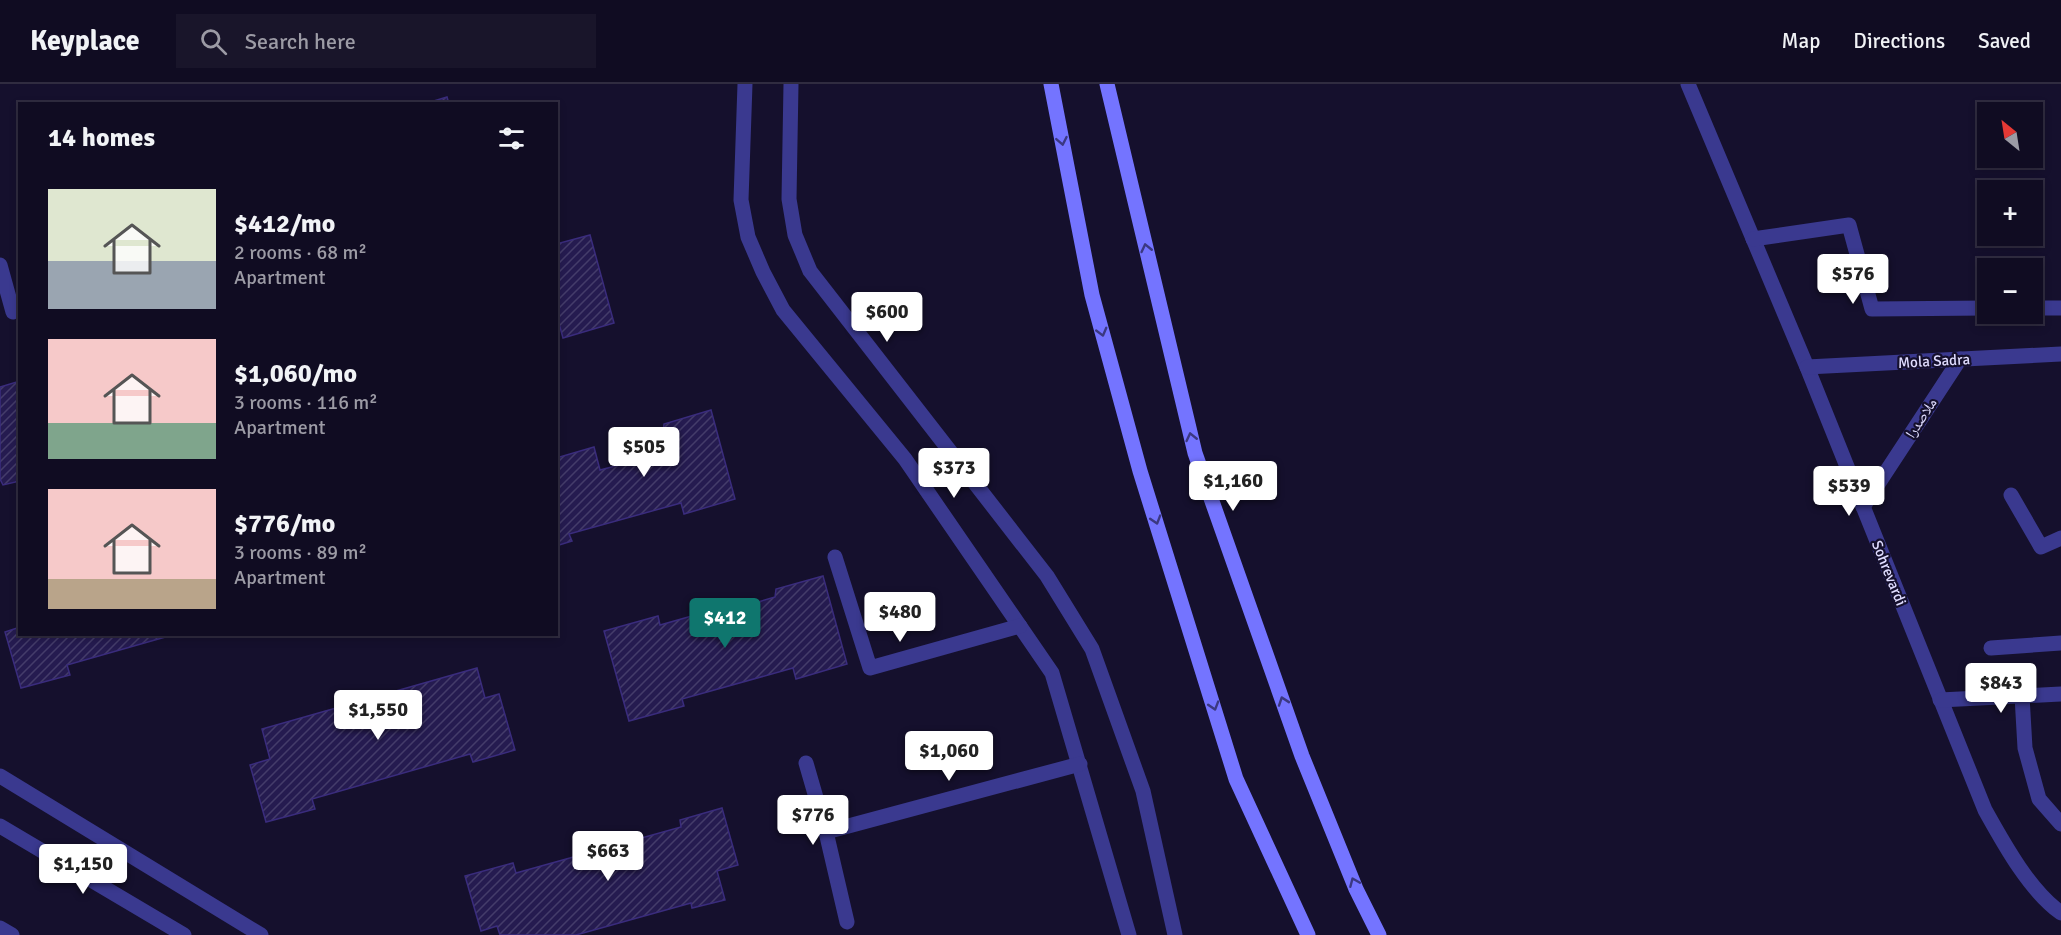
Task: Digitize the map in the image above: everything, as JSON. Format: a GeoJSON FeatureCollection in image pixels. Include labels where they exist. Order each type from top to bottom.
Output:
{"type":"FeatureCollection","features":[{"type":"Feature","properties":{"kind":"main road"},"geometry":{"type":"LineString","coordinates":[[1051,84],[1092,295],[1140,471],[1236,779],[1308,935]]}},
{"type":"Feature","properties":{"kind":"main road"},"geometry":{"type":"LineString","coordinates":[[1107,84],[1195,453],[1302,756],[1356,889],[1379,935]]}},
{"type":"Feature","properties":{"kind":"street"},"geometry":{"type":"LineString","coordinates":[[745,84],[741,200],[748,237],[763,272],[783,310],[905,459],[1052,673],[1129,935]]}},
{"type":"Feature","properties":{"kind":"street"},"geometry":{"type":"LineString","coordinates":[[791,84],[789,199],[795,235],[810,271],[1047,576],[1092,649],[1143,791],[1174,935]]}},
{"type":"Feature","properties":{"kind":"street","name":"Sohrevardi"},"geometry":{"type":"LineString","coordinates":[[1688,84],[1807,367],[1990,819],[2011,855],[2052,906],[2061,913]]}},
{"type":"Feature","properties":{"kind":"street"},"geometry":{"type":"LineString","coordinates":[[1753,239],[1849,225],[1872,309],[1977,308]]}},
{"type":"Feature","properties":{"kind":"street"},"geometry":{"type":"LineString","coordinates":[[0,265],[9,286],[13,312]]}},
{"type":"Feature","properties":{"kind":"street"},"geometry":{"type":"LineString","coordinates":[[2043,308],[2061,308]]}},
{"type":"Feature","properties":{"kind":"street","name":"Mola Sadra"},"geometry":{"type":"LineString","coordinates":[[1807,367],[2061,354]]}},
{"type":"Feature","properties":{"kind":"street","name":"ملاصدرا"},"geometry":{"type":"LineString","coordinates":[[1863,507],[1960,359]]}},
{"type":"Feature","properties":{"kind":"street"},"geometry":{"type":"LineString","coordinates":[[2011,495],[2041,547],[2061,538]]}},
{"type":"Feature","properties":{"kind":"street"},"geometry":{"type":"LineString","coordinates":[[835,557],[870,668],[1020,626]]}},
{"type":"Feature","properties":{"kind":"street"},"geometry":{"type":"LineString","coordinates":[[1991,648],[2061,643]]}},
{"type":"Feature","properties":{"kind":"street"},"geometry":{"type":"LineString","coordinates":[[1940,700],[2061,694]]}},
{"type":"Feature","properties":{"kind":"street"},"geometry":{"type":"LineString","coordinates":[[2022,696],[2025,748],[2039,799],[2061,824]]}},
{"type":"Feature","properties":{"kind":"street"},"geometry":{"type":"LineString","coordinates":[[806,763],[826,832],[847,922]]}},
{"type":"Feature","properties":{"kind":"street"},"geometry":{"type":"LineString","coordinates":[[826,832],[1080,764]]}},
{"type":"Feature","properties":{"kind":"street"},"geometry":{"type":"LineString","coordinates":[[0,776],[261,935]]}},
{"type":"Feature","properties":{"kind":"street"},"geometry":{"type":"LineString","coordinates":[[0,826],[184,935]]}},
{"type":"Feature","properties":{"kind":"street"},"geometry":{"type":"LineString","coordinates":[[0,928],[12,935]]}},
{"type":"Feature","properties":{"kind":"building"},"geometry":{"type":"Polygon","coordinates":[[[447,97],[448,102],[431,102],[447,97]]]}},
{"type":"Feature","properties":{"kind":"building"},"geometry":{"type":"Polygon","coordinates":[[[590,235],[614,323],[563,338],[560,327],[558,328],[558,243],[590,235]]]}},
{"type":"Feature","properties":{"kind":"building"},"geometry":{"type":"Polygon","coordinates":[[[18,382],[18,481],[3,485],[0,479],[0,387],[18,382]]]}},
{"type":"Feature","properties":{"kind":"building"},"geometry":{"type":"Polygon","coordinates":[[[711,410],[735,499],[684,514],[681,503],[569,534],[572,541],[558,545],[558,457],[594,447],[600,470],[623,464],[618,445],[663,432],[664,424],[711,410]]]}},
{"type":"Feature","properties":{"kind":"building"},"geometry":{"type":"Polygon","coordinates":[[[823,576],[847,664],[796,679],[793,668],[682,699],[684,706],[629,721],[604,631],[658,616],[660,625],[706,612],[713,636],[736,629],[730,610],[775,597],[776,589],[823,576]]]}},
{"type":"Feature","properties":{"kind":"building"},"geometry":{"type":"Polygon","coordinates":[[[18,628],[18,636],[169,636],[67,665],[70,675],[21,688],[5,632],[18,628]]]}},
{"type":"Feature","properties":{"kind":"building"},"geometry":{"type":"Polygon","coordinates":[[[477,668],[485,698],[499,694],[515,750],[473,762],[470,754],[312,799],[315,809],[266,822],[250,765],[270,759],[262,729],[477,668]]]}},
{"type":"Feature","properties":{"kind":"building"},"geometry":{"type":"Polygon","coordinates":[[[722,808],[738,865],[717,871],[725,900],[692,908],[691,903],[576,935],[500,935],[497,926],[481,931],[465,876],[513,863],[516,873],[681,827],[680,820],[722,808]]]}}]}
